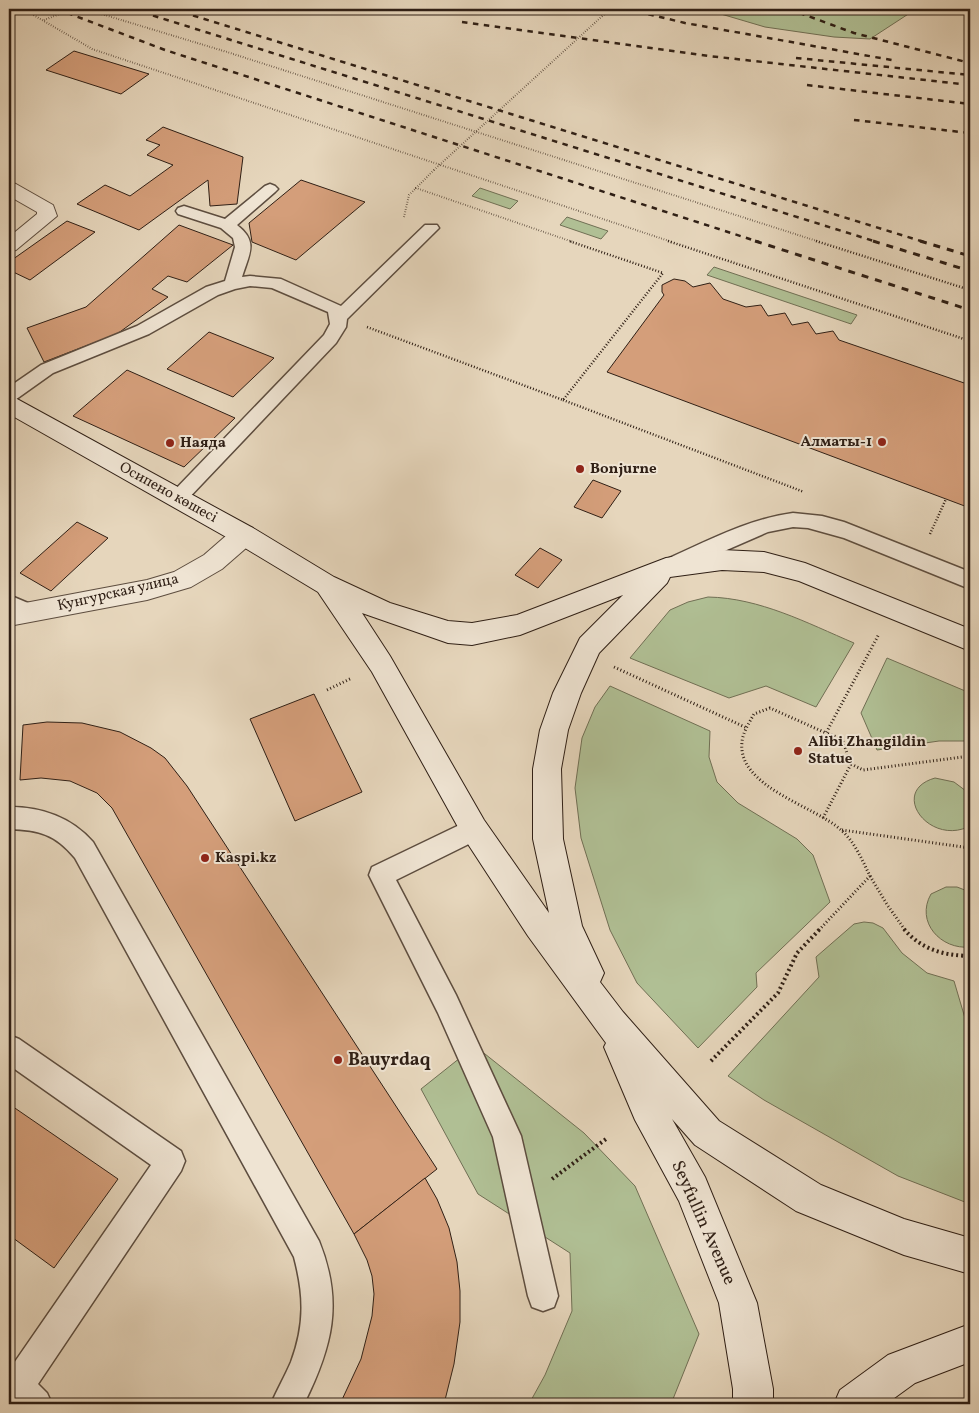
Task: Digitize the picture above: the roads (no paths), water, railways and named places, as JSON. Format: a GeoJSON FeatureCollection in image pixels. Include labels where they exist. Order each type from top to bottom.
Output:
{"type":"FeatureCollection","features":[{"type":"Feature","properties":{"kind":"main road"},"geometry":{"type":"LineString","coordinates":[[9,188],[46,209],[47,216],[9,246]]}},
{"type":"Feature","properties":{"kind":"main road","name":"Осипено көшесі"},"geometry":{"type":"LineString","coordinates":[[9,404],[244,535],[325,584]]}},
{"type":"Feature","properties":{"kind":"main road","name":"Кунгурская улица"},"geometry":{"type":"LineString","coordinates":[[15,610],[147,590],[182,580],[213,562],[244,535]]}},
{"type":"Feature","properties":{"kind":"main road"},"geometry":{"type":"LineString","coordinates":[[325,584],[382,611],[416,623],[448,632],[472,634],[498,631],[520,625],[666,568],[722,560],[764,562],[805,573],[970,640]]}},
{"type":"Feature","properties":{"kind":"main road"},"geometry":{"type":"LineString","coordinates":[[611,1024],[567,927],[548,839],[547,770],[554,730],[567,693],[589,646],[666,568]]}},
{"type":"Feature","properties":{"kind":"main road"},"geometry":{"type":"LineString","coordinates":[[325,584],[347,612],[382,664],[474,828],[539,926],[611,1024],[707,1133],[810,1198],[904,1237],[970,1256]]}},
{"type":"Feature","properties":{"kind":"main road","name":"Seyfullin Avenue"},"geometry":{"type":"LineString","coordinates":[[611,1024],[647,1108],[692,1190],[738,1303],[753,1389],[753,1404]]}},
{"type":"Feature","properties":{"kind":"main road"},"geometry":{"type":"LineString","coordinates":[[854,1404],[902,1369],[970,1343]]}},
{"type":"Feature","properties":{"kind":"lane"},"geometry":{"type":"LineString","coordinates":[[227,226],[270,189]]}},
{"type":"Feature","properties":{"kind":"lane"},"geometry":{"type":"LineString","coordinates":[[184,211],[227,226],[241,236],[243,247],[232,284]]}},
{"type":"Feature","properties":{"kind":"lane"},"geometry":{"type":"LineString","coordinates":[[177,498],[330,339],[339,326],[340,316],[432,228]]}},
{"type":"Feature","properties":{"kind":"lane"},"geometry":{"type":"LineString","coordinates":[[9,396],[47,369],[143,330],[212,291],[232,284],[250,280],[275,283],[334,308],[340,316]]}},
{"type":"Feature","properties":{"kind":"lane"},"geometry":{"type":"LineString","coordinates":[[666,568],[761,527],[781,521],[800,520],[827,525],[849,532],[970,581]]}},
{"type":"Feature","properties":{"kind":"lane"},"geometry":{"type":"LineString","coordinates":[[9,818],[39,821],[61,828],[75,838],[84,850],[308,1252],[318,1312],[311,1348],[298,1383],[287,1404]]}},
{"type":"Feature","properties":{"kind":"lane"},"geometry":{"type":"LineString","coordinates":[[474,828],[381,875],[447,1004],[507,1136],[543,1296]]}},
{"type":"Feature","properties":{"kind":"lane"},"geometry":{"type":"LineString","coordinates":[[9,1049],[171,1161],[21,1391]]}},
{"type":"Feature","properties":{"kind":"railway"},"geometry":{"type":"LineString","coordinates":[[57,9],[165,50],[759,242]]}},
{"type":"Feature","properties":{"kind":"railway"},"geometry":{"type":"LineString","coordinates":[[132,9],[877,242]]}},
{"type":"Feature","properties":{"kind":"railway"},"geometry":{"type":"LineString","coordinates":[[172,9],[924,242]]}},
{"type":"Feature","properties":{"kind":"railway"},"geometry":{"type":"LineString","coordinates":[[610,9],[632,13]]}},
{"type":"Feature","properties":{"kind":"railway"},"geometry":{"type":"LineString","coordinates":[[627,9],[685,23],[897,61]]}},
{"type":"Feature","properties":{"kind":"railway"},"geometry":{"type":"LineString","coordinates":[[789,9],[854,33],[970,63]]}},
{"type":"Feature","properties":{"kind":"railway"},"geometry":{"type":"LineString","coordinates":[[462,22],[709,56],[970,85]]}},
{"type":"Feature","properties":{"kind":"railway"},"geometry":{"type":"LineString","coordinates":[[796,58],[970,75]]}},
{"type":"Feature","properties":{"kind":"railway"},"geometry":{"type":"LineString","coordinates":[[807,85],[970,104]]}},
{"type":"Feature","properties":{"kind":"railway"},"geometry":{"type":"LineString","coordinates":[[854,120],[970,133]]}},
{"type":"Feature","properties":{"kind":"railway"},"geometry":{"type":"LineString","coordinates":[[755,241],[970,310]]}},
{"type":"Feature","properties":{"kind":"railway"},"geometry":{"type":"LineString","coordinates":[[873,241],[970,271]]}},
{"type":"Feature","properties":{"kind":"railway"},"geometry":{"type":"LineString","coordinates":[[920,241],[970,256]]}},
{"type":"Feature","properties":{"kind":"place","name":"Алматы-1"},"geometry":{"type":"Point","coordinates":[882,442]}},
{"type":"Feature","properties":{"kind":"place","name":"Наяда"},"geometry":{"type":"Point","coordinates":[170,443]}},
{"type":"Feature","properties":{"kind":"place","name":"Bonjurne"},"geometry":{"type":"Point","coordinates":[580,469]}},
{"type":"Feature","properties":{"kind":"place","name":"Alibi Zhangildin Statue"},"geometry":{"type":"Point","coordinates":[798,751]}},
{"type":"Feature","properties":{"kind":"place","name":"Kaspi.kz"},"geometry":{"type":"Point","coordinates":[205,858]}},
{"type":"Feature","properties":{"kind":"place","name":"Bauyrdaq"},"geometry":{"type":"Point","coordinates":[338,1060]}}]}
